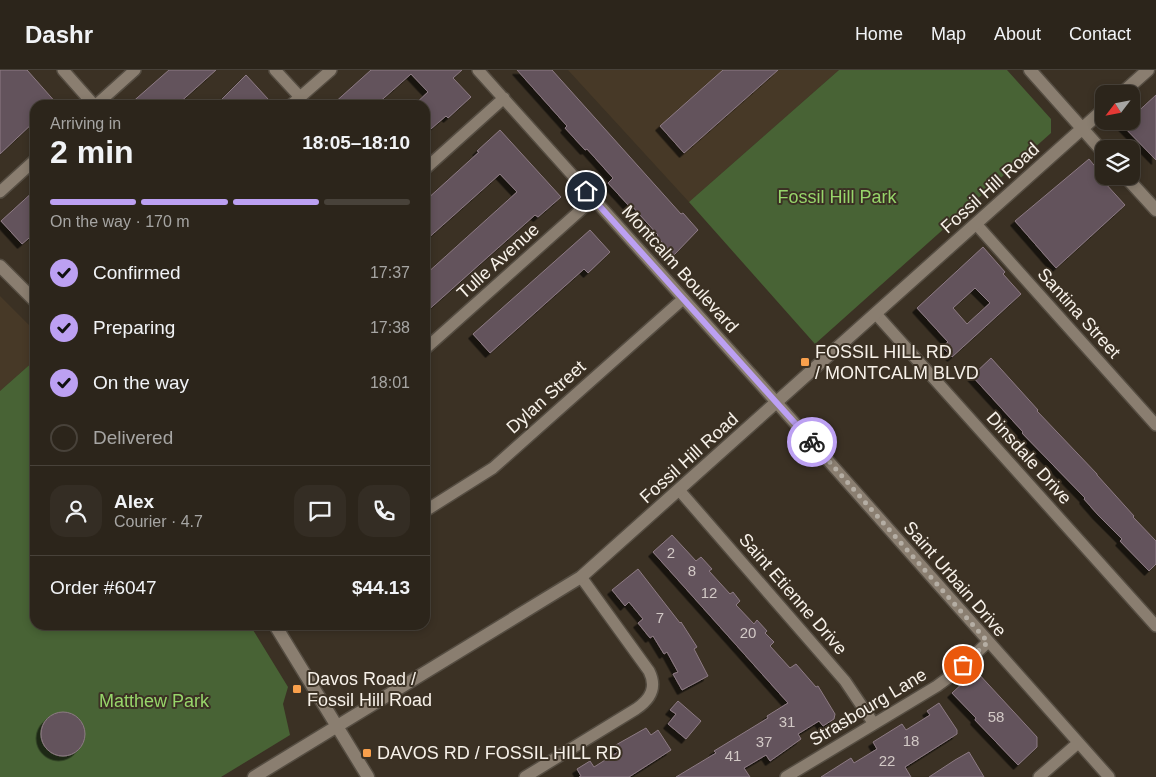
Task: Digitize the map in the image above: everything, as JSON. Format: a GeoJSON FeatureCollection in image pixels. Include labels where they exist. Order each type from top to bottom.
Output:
{"type":"FeatureCollection","features":[{"type":"Feature","properties":{"kind":"street"},"geometry":{"type":"LineString","coordinates":[[63,70],[90,100]]}},
{"type":"Feature","properties":{"kind":"street"},"geometry":{"type":"LineString","coordinates":[[101,100],[135,70]]}},
{"type":"Feature","properties":{"kind":"street"},"geometry":{"type":"LineString","coordinates":[[275,70],[295,100]]}},
{"type":"Feature","properties":{"kind":"street"},"geometry":{"type":"LineString","coordinates":[[297,100],[330,70]]}},
{"type":"Feature","properties":{"kind":"street","name":"Montcalm Boulevard"},"geometry":{"type":"LineString","coordinates":[[478,70],[777,403]]}},
{"type":"Feature","properties":{"kind":"street"},"geometry":{"type":"LineString","coordinates":[[1030,70],[1095,143]]}},
{"type":"Feature","properties":{"kind":"street"},"geometry":{"type":"LineString","coordinates":[[1131,85],[1148,70]]}},
{"type":"Feature","properties":{"kind":"street"},"geometry":{"type":"LineString","coordinates":[[430,165],[504,98]]}},
{"type":"Feature","properties":{"kind":"street","name":"Fossil Hill Road"},"geometry":{"type":"LineString","coordinates":[[254,777],[581,577],[1095,117]]}},
{"type":"Feature","properties":{"kind":"street"},"geometry":{"type":"LineString","coordinates":[[0,192],[30,165]]}},
{"type":"Feature","properties":{"kind":"street"},"geometry":{"type":"LineString","coordinates":[[1133,185],[1156,210]]}},
{"type":"Feature","properties":{"kind":"street","name":"Tulle Avenue"},"geometry":{"type":"LineString","coordinates":[[430,345],[594,199]]}},
{"type":"Feature","properties":{"kind":"street","name":"Santina Street"},"geometry":{"type":"LineString","coordinates":[[976,224],[1156,425]]}},
{"type":"Feature","properties":{"kind":"street"},"geometry":{"type":"LineString","coordinates":[[0,266],[30,295]]}},
{"type":"Feature","properties":{"kind":"street","name":"Dylan Street"},"geometry":{"type":"LineString","coordinates":[[430,508],[493,468],[683,299]]}},
{"type":"Feature","properties":{"kind":"street","name":"Dinsdale Drive"},"geometry":{"type":"LineString","coordinates":[[876,314],[1156,626]]}},
{"type":"Feature","properties":{"kind":"street","name":"Saint Urbain Drive"},"geometry":{"type":"LineString","coordinates":[[777,403],[1108,777]]}},
{"type":"Feature","properties":{"kind":"street","name":"Saint Etienne Drive"},"geometry":{"type":"LineString","coordinates":[[680,490],[845,681],[874,724]]}},
{"type":"Feature","properties":{"kind":"street"},"geometry":{"type":"LineString","coordinates":[[525,777],[636,709],[645,702],[653,690],[653,680],[648,671],[581,577]]}},
{"type":"Feature","properties":{"kind":"street"},"geometry":{"type":"LineString","coordinates":[[278,630],[368,777]]}},
{"type":"Feature","properties":{"kind":"street","name":"Strasbourg Lane"},"geometry":{"type":"LineString","coordinates":[[786,777],[947,679],[988,642]]}},
{"type":"Feature","properties":{"kind":"street"},"geometry":{"type":"LineString","coordinates":[[1039,777],[1078,743]]}},
{"type":"Feature","properties":{"kind":"shaded area"},"geometry":{"type":"Polygon","coordinates":[[[568,70],[839,70],[689,202],[568,70]]]}},
{"type":"Feature","properties":{"kind":"shaded area"},"geometry":{"type":"Polygon","coordinates":[[[0,296],[30,326],[30,364],[0,391],[0,296]]]}},
{"type":"Feature","properties":{"kind":"green space","name":"Fossil Hill Park"},"geometry":{"type":"Polygon","coordinates":[[[839,70],[1007,70],[1051,119],[1051,133],[815,344],[689,202],[839,70]]]}},
{"type":"Feature","properties":{"kind":"green space","name":"Matthew Park"},"geometry":{"type":"Polygon","coordinates":[[[30,364],[30,630],[253,630],[288,687],[283,704],[290,735],[221,777],[0,777],[0,391],[30,364]]]}},
{"type":"Feature","properties":{"kind":"building"},"geometry":{"type":"Polygon","coordinates":[[[0,70],[27,70],[54,100],[30,100],[30,126],[0,154],[0,70]]]}},
{"type":"Feature","properties":{"kind":"building"},"geometry":{"type":"Polygon","coordinates":[[[169,70],[216,70],[183,100],[135,100],[169,70]]]}},
{"type":"Feature","properties":{"kind":"building"},"geometry":{"type":"Polygon","coordinates":[[[371,70],[462,70],[453,78],[471,97],[448,118],[446,116],[430,130],[430,100],[419,100],[428,92],[411,74],[382,100],[338,100],[371,70]]]}},
{"type":"Feature","properties":{"kind":"building"},"geometry":{"type":"Polygon","coordinates":[[[517,70],[552,70],[681,214],[683,213],[698,230],[674,255],[631,205],[629,206],[608,183],[613,178],[565,128],[567,126],[517,70]]]}},
{"type":"Feature","properties":{"kind":"building"},"geometry":{"type":"Polygon","coordinates":[[[723,70],[778,70],[684,153],[660,126],[723,70]]]}},
{"type":"Feature","properties":{"kind":"building"},"geometry":{"type":"Polygon","coordinates":[[[246,75],[268,99],[267,100],[221,100],[246,75]]]}},
{"type":"Feature","properties":{"kind":"building"},"geometry":{"type":"Polygon","coordinates":[[[1156,95],[1156,160],[1140,144],[1140,140],[1137,140],[1127,130],[1140,130],[1140,110],[1156,95]]]}},
{"type":"Feature","properties":{"kind":"building"},"geometry":{"type":"Polygon","coordinates":[[[500,130],[561,197],[538,217],[535,215],[430,309],[430,270],[517,192],[500,174],[430,237],[430,196],[479,152],[477,151],[500,130]]]}},
{"type":"Feature","properties":{"kind":"building"},"geometry":{"type":"Polygon","coordinates":[[[1089,159],[1095,166],[1095,185],[1107,185],[1125,205],[1056,268],[1015,221],[1089,159]]]}},
{"type":"Feature","properties":{"kind":"building"},"geometry":{"type":"Polygon","coordinates":[[[30,195],[30,237],[22,244],[1,221],[30,195]]]}},
{"type":"Feature","properties":{"kind":"building"},"geometry":{"type":"Polygon","coordinates":[[[590,230],[610,252],[588,273],[584,269],[490,353],[473,334],[590,230]]]}},
{"type":"Feature","properties":{"kind":"building"},"geometry":{"type":"Polygon","coordinates":[[[983,247],[1021,294],[952,357],[942,347],[948,342],[917,308],[983,247]],[[975,288],[953,308],[967,324],[990,303],[975,288]]]}},
{"type":"Feature","properties":{"kind":"building"},"geometry":{"type":"Polygon","coordinates":[[[991,358],[1156,541],[1156,564],[1149,571],[1120,541],[1122,539],[1098,515],[1085,498],[1022,433],[972,376],[991,358]]]}},
{"type":"Feature","properties":{"kind":"building"},"geometry":{"type":"Polygon","coordinates":[[[672,535],[696,561],[701,557],[712,569],[709,571],[730,594],[733,592],[740,601],[736,605],[754,624],[757,620],[767,631],[765,633],[774,642],[770,646],[790,668],[796,664],[816,687],[818,686],[835,714],[834,719],[823,726],[819,721],[798,734],[801,739],[770,761],[766,755],[744,768],[750,777],[676,777],[716,753],[714,751],[768,718],[767,716],[788,703],[653,552],[672,535]]]}},
{"type":"Feature","properties":{"kind":"building"},"geometry":{"type":"Polygon","coordinates":[[[638,569],[681,622],[697,647],[694,649],[708,676],[682,690],[673,674],[678,672],[667,652],[664,654],[653,636],[650,638],[638,623],[643,619],[629,602],[625,606],[612,590],[638,569]]]}},
{"type":"Feature","properties":{"kind":"building"},"geometry":{"type":"Polygon","coordinates":[[[976,671],[1037,737],[1037,747],[1018,765],[952,693],[976,671]]]}},
{"type":"Feature","properties":{"kind":"building"},"geometry":{"type":"Polygon","coordinates":[[[678,701],[701,721],[686,739],[668,724],[676,714],[670,710],[678,701]]]}},
{"type":"Feature","properties":{"kind":"building"},"geometry":{"type":"Polygon","coordinates":[[[939,703],[957,730],[957,734],[905,767],[911,777],[821,777],[851,758],[854,763],[877,749],[873,742],[902,724],[906,730],[930,715],[927,711],[939,703]]]}},
{"type":"Feature","properties":{"kind":"building"},"geometry":{"type":"Polygon","coordinates":[[[63,712],[75,716],[81,722],[85,734],[81,746],[75,752],[63,756],[51,752],[45,746],[41,734],[45,722],[51,716],[63,712]]]}},
{"type":"Feature","properties":{"kind":"building"},"geometry":{"type":"Polygon","coordinates":[[[646,728],[651,735],[658,730],[671,750],[629,777],[579,777],[581,776],[577,769],[590,761],[594,767],[618,752],[614,746],[646,728]]]}},
{"type":"Feature","properties":{"kind":"building"},"geometry":{"type":"Polygon","coordinates":[[[969,752],[984,777],[929,777],[955,760],[969,752]]]}},
{"type":"Feature","properties":{"kind":"way so far"},"geometry":{"type":"LineString","coordinates":[[812,442],[988,642],[963,665]]}},
{"type":"Feature","properties":{"kind":"place","name":"FOSSIL HILL RD / MONTCALM BLVD"},"geometry":{"type":"Point","coordinates":[805,362]}},
{"type":"Feature","properties":{"kind":"place","name":"Davos Road / Fossil Hill Road"},"geometry":{"type":"Point","coordinates":[297,689]}},
{"type":"Feature","properties":{"kind":"place","name":"DAVOS RD / FOSSIL HILL RD"},"geometry":{"type":"Point","coordinates":[367,753]}},
{"type":"Feature","properties":{"kind":"route"},"geometry":{"type":"LineString","coordinates":[[586,191],[812,442]]}}]}
